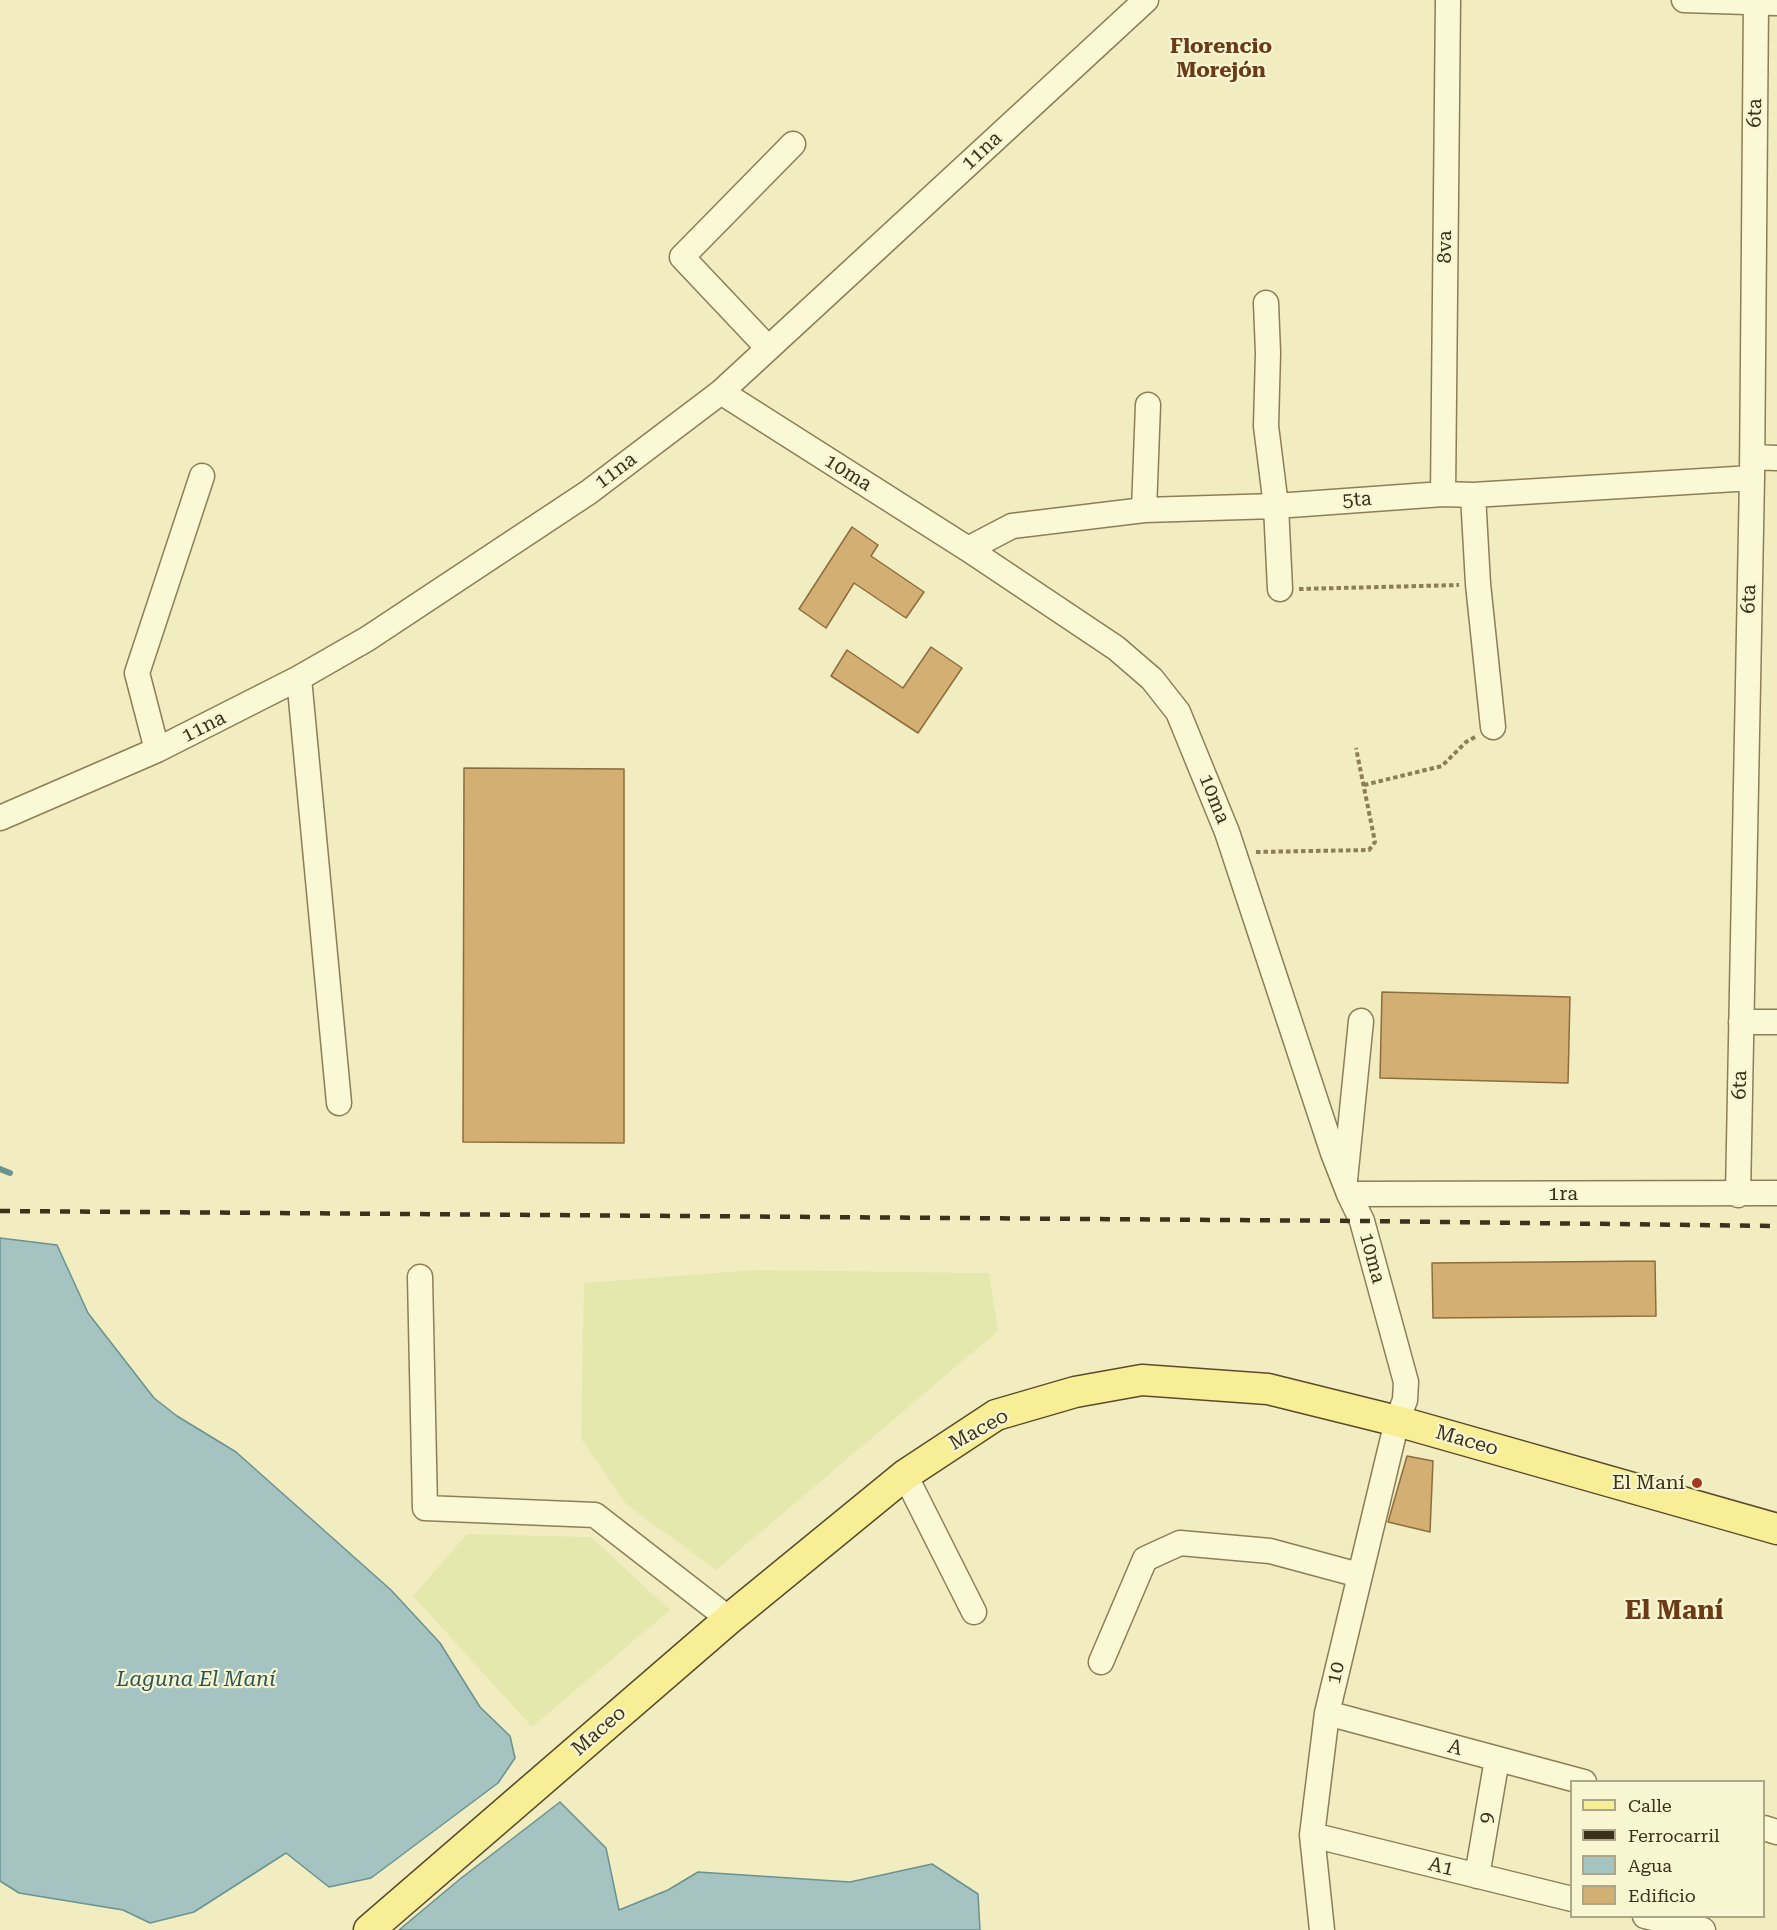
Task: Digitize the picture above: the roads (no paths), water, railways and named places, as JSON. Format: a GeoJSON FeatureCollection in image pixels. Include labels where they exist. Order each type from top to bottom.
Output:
{"type":"FeatureCollection","features":[{"type":"Feature","properties":{"kind":"main road","name":"Maceo"},"geometry":{"type":"LineString","coordinates":[[369,1930],[729,1618],[904,1475],[996,1415],[1075,1392],[1142,1380],[1268,1389],[1397,1421],[1777,1529]]}},
{"type":"Feature","properties":{"kind":"street","name":"8va"},"geometry":{"type":"LineString","coordinates":[[1443,494],[1448,0]]}},
{"type":"Feature","properties":{"kind":"street"},"geometry":{"type":"LineString","coordinates":[[1684,0],[1767,3]]}},
{"type":"Feature","properties":{"kind":"street","name":"11na"},"geometry":{"type":"LineString","coordinates":[[0,818],[157,750],[299,678],[367,639],[589,492],[721,392],[1134,3]]}},
{"type":"Feature","properties":{"kind":"street","name":"6ta"},"geometry":{"type":"LineString","coordinates":[[1738,1195],[1752,467],[1767,3]]}},
{"type":"Feature","properties":{"kind":"street"},"geometry":{"type":"LineString","coordinates":[[768,348],[682,257],[794,144]]}},
{"type":"Feature","properties":{"kind":"street"},"geometry":{"type":"LineString","coordinates":[[1266,303],[1268,352],[1266,426],[1276,506],[1280,589]]}},
{"type":"Feature","properties":{"kind":"street","name":"10ma"},"geometry":{"type":"LineString","coordinates":[[721,392],[968,549],[1116,648],[1152,679],[1178,712],[1227,832],[1332,1153],[1362,1221],[1407,1382],[1405,1400],[1397,1421]]}},
{"type":"Feature","properties":{"kind":"street"},"geometry":{"type":"LineString","coordinates":[[1144,510],[1148,405]]}},
{"type":"Feature","properties":{"kind":"street","name":"5ta"},"geometry":{"type":"LineString","coordinates":[[968,549],[1012,526],[1144,510],[1276,506],[1443,494],[1473,495],[1752,467],[1777,458]]}},
{"type":"Feature","properties":{"kind":"street"},"geometry":{"type":"LineString","coordinates":[[157,750],[136,673],[202,476]]}},
{"type":"Feature","properties":{"kind":"street"},"geometry":{"type":"LineString","coordinates":[[1473,495],[1478,584],[1493,727]]}},
{"type":"Feature","properties":{"kind":"street"},"geometry":{"type":"LineString","coordinates":[[299,678],[339,1103]]}},
{"type":"Feature","properties":{"kind":"street"},"geometry":{"type":"LineString","coordinates":[[1346,1188],[1362,1021]]}},
{"type":"Feature","properties":{"kind":"street"},"geometry":{"type":"LineString","coordinates":[[1741,1022],[1777,1022]]}},
{"type":"Feature","properties":{"kind":"street","name":"1ra"},"geometry":{"type":"LineString","coordinates":[[1346,1188],[1738,1195],[1777,1193]]}},
{"type":"Feature","properties":{"kind":"street"},"geometry":{"type":"LineString","coordinates":[[420,1277],[425,1508],[595,1515],[729,1618]]}},
{"type":"Feature","properties":{"kind":"street","name":"10"},"geometry":{"type":"LineString","coordinates":[[1323,1930],[1312,1835],[1327,1713],[1397,1421]]}},
{"type":"Feature","properties":{"kind":"street"},"geometry":{"type":"LineString","coordinates":[[904,1475],[974,1612]]}},
{"type":"Feature","properties":{"kind":"street"},"geometry":{"type":"LineString","coordinates":[[1101,1662],[1145,1559],[1180,1543],[1270,1551],[1359,1575]]}},
{"type":"Feature","properties":{"kind":"street","name":"A"},"geometry":{"type":"LineString","coordinates":[[1327,1713],[1576,1780]]}},
{"type":"Feature","properties":{"kind":"street","name":"9"},"geometry":{"type":"LineString","coordinates":[[1477,1876],[1497,1759]]}},
{"type":"Feature","properties":{"kind":"street","name":"A1"},"geometry":{"type":"LineString","coordinates":[[1312,1835],[1570,1899]]}},
{"type":"Feature","properties":{"kind":"street"},"geometry":{"type":"LineString","coordinates":[[1648,1918],[1703,1930]]}},
{"type":"Feature","properties":{"kind":"water","name":"Laguna El Maní"},"geometry":{"type":"Polygon","coordinates":[[[0,1238],[57,1245],[88,1313],[154,1398],[177,1416],[236,1452],[391,1590],[440,1643],[480,1707],[510,1736],[515,1758],[498,1783],[371,1878],[329,1887],[286,1853],[194,1912],[150,1923],[123,1910],[19,1893],[0,1881],[0,1238]]]}},
{"type":"Feature","properties":{"kind":"water"},"geometry":{"type":"Polygon","coordinates":[[[560,1802],[606,1848],[619,1910],[668,1890],[698,1872],[850,1882],[932,1864],[978,1894],[980,1930],[399,1930],[460,1879],[560,1802]]]}},
{"type":"Feature","properties":{"kind":"waterway"},"geometry":{"type":"LineString","coordinates":[[0,1169],[10,1173]]}},
{"type":"Feature","properties":{"kind":"railway"},"geometry":{"type":"LineString","coordinates":[[0,1211],[1777,1226]]}},
{"type":"Feature","properties":{"kind":"place","name":"El Maní"},"geometry":{"type":"Point","coordinates":[1697,1483]}},
{"type":"Feature","properties":{"kind":"district","name":"Florencio Morejón"},"geometry":{"type":"Point","coordinates":[1221,59]}},
{"type":"Feature","properties":{"kind":"district","name":"El Maní"},"geometry":{"type":"Point","coordinates":[1674,1611]}}]}
